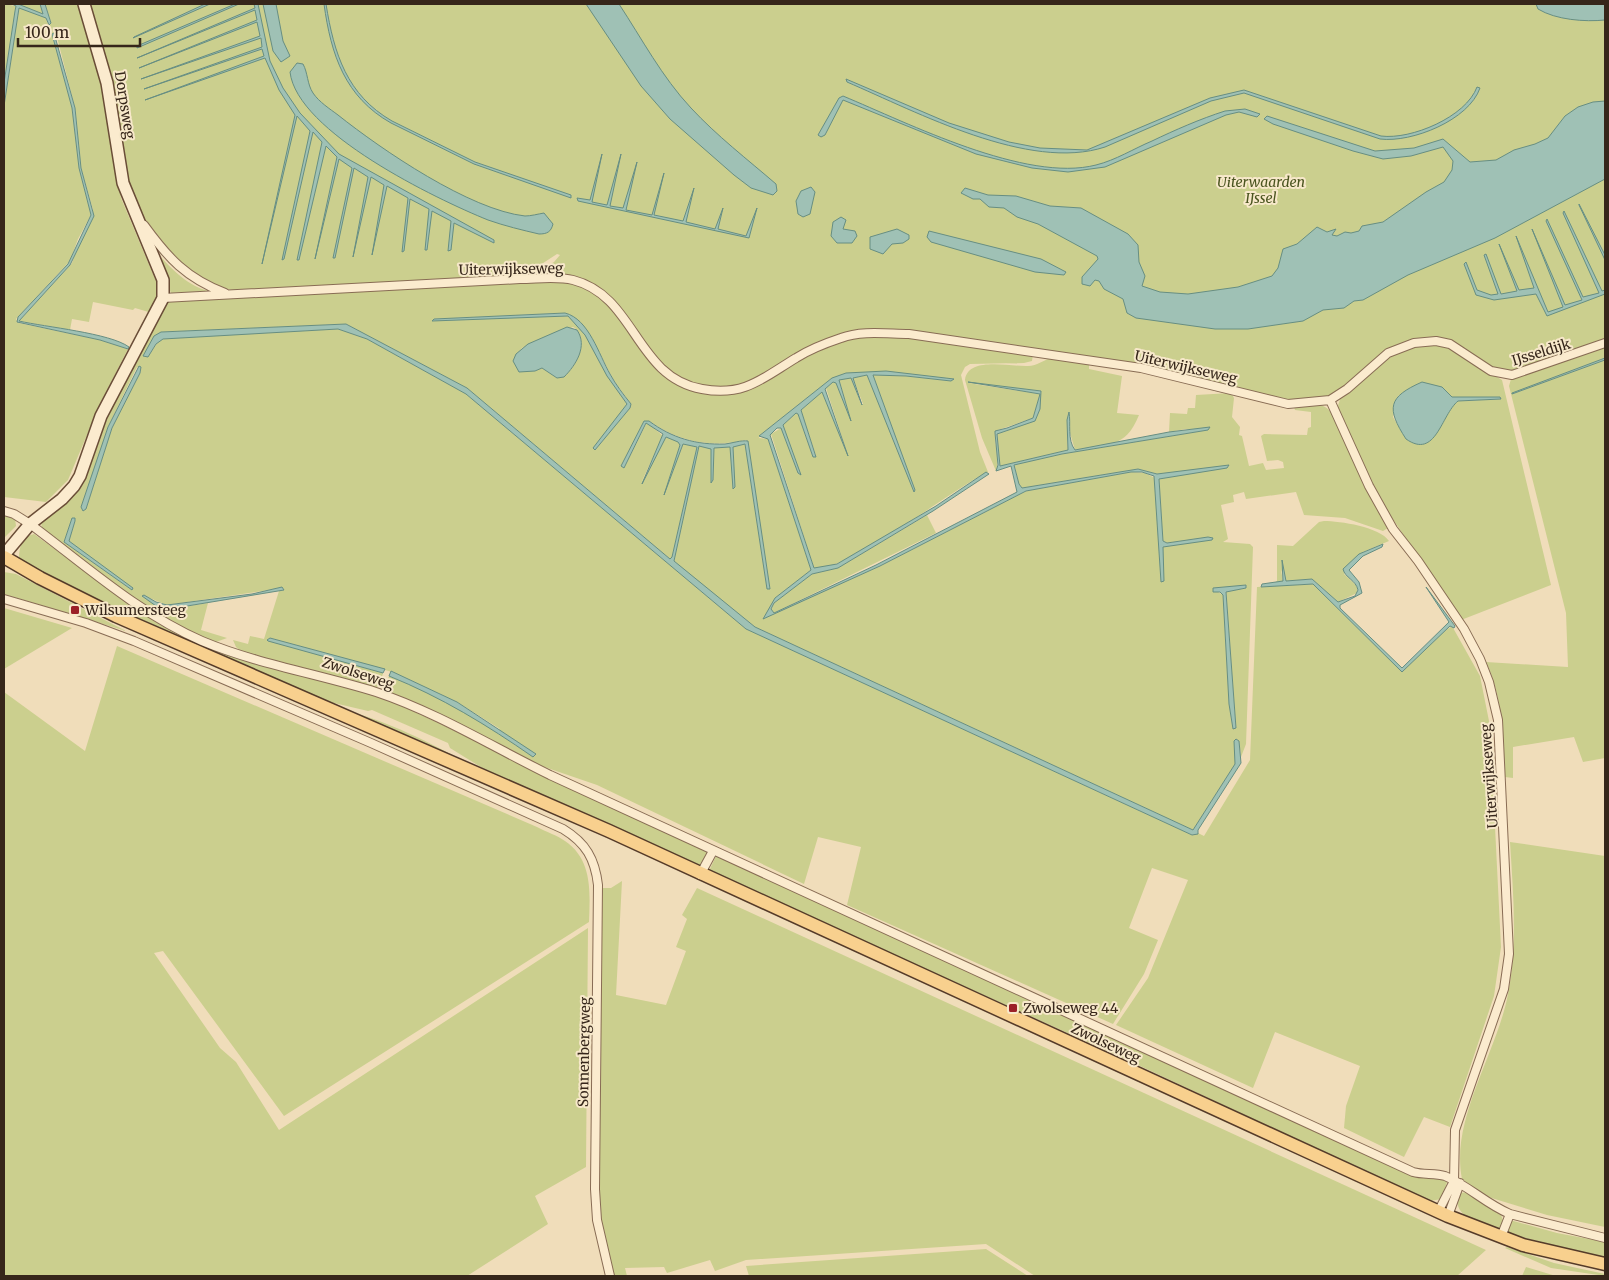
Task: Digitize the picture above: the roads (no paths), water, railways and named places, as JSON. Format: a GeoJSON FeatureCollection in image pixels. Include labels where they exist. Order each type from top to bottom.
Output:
{"type":"FeatureCollection","features":[{"type":"Feature","properties":{"kind":"main road","name":"Zwolseweg"},"geometry":{"type":"LineString","coordinates":[[4,556],[40,578],[116,616],[609,831],[1443,1214],[1501,1237],[1560,1255],[1605,1264]]}},
{"type":"Feature","properties":{"kind":"street","name":"Dorpsweg"},"geometry":{"type":"LineString","coordinates":[[84,4],[107,83],[120,168],[134,212]]}},
{"type":"Feature","properties":{"kind":"street","name":"Uiterwijkseweg"},"geometry":{"type":"LineString","coordinates":[[134,212],[164,252],[187,274],[227,294]]}},
{"type":"Feature","properties":{"kind":"street"},"geometry":{"type":"LineString","coordinates":[[4,556],[30,524],[62,499],[74,486],[80,476],[101,416],[163,298],[163,280],[134,212]]}},
{"type":"Feature","properties":{"kind":"street","name":"Uiterwijkseweg"},"geometry":{"type":"LineString","coordinates":[[163,298],[520,279],[573,280],[595,290],[612,303],[653,361],[668,376],[689,386],[714,391],[749,387],[812,349],[844,337],[874,333],[909,334],[1141,368],[1282,404],[1330,400],[1369,486],[1393,529],[1418,561],[1464,629],[1480,658],[1498,720],[1509,954],[1504,989],[1455,1130],[1457,1182],[1443,1214]]}},
{"type":"Feature","properties":{"kind":"street","name":"IJsseldijk"},"geometry":{"type":"LineString","coordinates":[[1330,400],[1347,389],[1388,353],[1414,344],[1436,341],[1450,344],[1491,371],[1512,375],[1605,344]]}},
{"type":"Feature","properties":{"kind":"street","name":"Zwolseweg"},"geometry":{"type":"LineString","coordinates":[[4,511],[14,514],[30,524],[146,612],[202,641],[244,655],[378,693],[430,715],[550,775],[713,851],[1413,1172],[1442,1175],[1510,1214],[1605,1238]]}},
{"type":"Feature","properties":{"kind":"street","name":"Sonnenbergweg"},"geometry":{"type":"LineString","coordinates":[[4,599],[86,623],[134,641],[371,743],[573,835],[583,843],[593,858],[598,885],[595,1189],[597,1220],[610,1276]]}},
{"type":"Feature","properties":{"kind":"street"},"geometry":{"type":"LineString","coordinates":[[700,874],[713,851]]}},
{"type":"Feature","properties":{"kind":"street"},"geometry":{"type":"LineString","coordinates":[[1501,1237],[1510,1214]]}},
{"type":"Feature","properties":{"kind":"water"},"geometry":{"type":"Polygon","coordinates":[[[12,4],[18,4],[43,14],[40,4],[45,4],[51,23],[49,25],[46,18],[19,8],[4,106],[4,83],[16,6],[12,4]]]}},
{"type":"Feature","properties":{"kind":"water"},"geometry":{"type":"Polygon","coordinates":[[[205,4],[210,4],[133,38],[134,37],[205,4]]]}},
{"type":"Feature","properties":{"kind":"water"},"geometry":{"type":"Polygon","coordinates":[[[235,4],[239,4],[137,48],[137,46],[235,4]]]}},
{"type":"Feature","properties":{"kind":"water"},"geometry":{"type":"Polygon","coordinates":[[[254,4],[258,4],[270,61],[283,88],[300,113],[339,154],[494,240],[494,243],[454,223],[451,250],[448,251],[451,221],[432,211],[427,250],[425,250],[429,209],[410,199],[404,251],[402,252],[408,198],[387,186],[372,255],[384,185],[371,177],[353,257],[368,177],[354,168],[335,258],[333,258],[352,168],[339,159],[315,259],[337,157],[326,146],[299,260],[297,260],[322,142],[313,132],[284,259],[282,260],[310,131],[297,116],[262,264],[295,115],[279,90],[265,58],[145,100],[264,56],[262,49],[144,89],[262,47],[261,38],[141,79],[260,36],[257,22],[139,68],[257,20],[255,10],[137,58],[255,8],[254,4]]]}},
{"type":"Feature","properties":{"kind":"water"},"geometry":{"type":"Polygon","coordinates":[[[263,4],[276,4],[283,41],[290,56],[281,62],[273,51],[263,4]]]}},
{"type":"Feature","properties":{"kind":"water"},"geometry":{"type":"Polygon","coordinates":[[[324,4],[326,4],[333,40],[345,72],[353,86],[377,111],[392,121],[475,162],[571,195],[571,198],[474,164],[391,123],[375,113],[362,101],[343,73],[331,40],[324,4]]]}},
{"type":"Feature","properties":{"kind":"water"},"geometry":{"type":"Polygon","coordinates":[[[586,4],[619,4],[662,71],[681,96],[711,128],[776,184],[777,191],[773,195],[751,188],[670,119],[641,86],[586,4]]]}},
{"type":"Feature","properties":{"kind":"water"},"geometry":{"type":"Polygon","coordinates":[[[1536,4],[1605,4],[1605,20],[1589,21],[1553,16],[1538,9],[1536,4]]]}},
{"type":"Feature","properties":{"kind":"water"},"geometry":{"type":"Polygon","coordinates":[[[54,33],[75,108],[81,168],[94,216],[70,265],[19,321],[107,338],[120,342],[129,347],[128,349],[100,340],[17,322],[18,317],[68,264],[91,215],[79,168],[72,108],[52,34],[54,33]]]}},
{"type":"Feature","properties":{"kind":"water"},"geometry":{"type":"Polygon","coordinates":[[[297,63],[303,64],[311,90],[321,102],[402,161],[453,191],[479,203],[525,216],[544,213],[553,224],[550,231],[539,234],[488,220],[404,180],[372,161],[342,140],[317,117],[298,95],[290,72],[297,63]]]}},
{"type":"Feature","properties":{"kind":"water"},"geometry":{"type":"Polygon","coordinates":[[[846,79],[949,123],[1009,142],[1040,148],[1087,150],[1210,98],[1244,90],[1381,136],[1393,136],[1422,130],[1450,117],[1471,98],[1477,87],[1480,88],[1474,100],[1452,119],[1438,127],[1408,137],[1380,139],[1244,93],[1211,101],[1105,147],[1075,153],[1042,152],[974,135],[906,108],[847,82],[846,79]]]}},
{"type":"Feature","properties":{"kind":"water"},"geometry":{"type":"Polygon","coordinates":[[[843,96],[933,134],[1002,158],[1036,166],[1068,168],[1096,165],[1111,160],[1179,129],[1225,111],[1245,109],[1260,114],[1257,117],[1239,112],[1226,115],[1105,167],[1068,172],[1032,168],[976,154],[843,100],[825,135],[821,137],[818,135],[839,98],[843,96]]]}},
{"type":"Feature","properties":{"kind":"water"},"geometry":{"type":"Polygon","coordinates":[[[1605,101],[1605,179],[1495,238],[1408,275],[1363,300],[1354,301],[1344,308],[1323,310],[1303,321],[1248,329],[1215,329],[1136,318],[1127,313],[1123,299],[1104,289],[1099,281],[1095,280],[1090,286],[1082,284],[1082,277],[1098,259],[1097,256],[1038,224],[1017,217],[1004,208],[989,207],[980,199],[973,199],[961,193],[965,188],[988,195],[1016,196],[1050,206],[1081,208],[1128,234],[1138,245],[1139,262],[1145,276],[1142,286],[1160,292],[1188,294],[1238,287],[1272,276],[1278,268],[1283,249],[1297,244],[1317,227],[1327,232],[1336,229],[1332,235],[1337,236],[1345,232],[1359,231],[1362,226],[1383,222],[1426,192],[1444,182],[1452,170],[1453,161],[1443,147],[1411,156],[1383,159],[1273,124],[1264,119],[1267,116],[1375,151],[1414,148],[1443,139],[1470,162],[1496,160],[1514,150],[1535,144],[1548,138],[1565,116],[1578,107],[1593,102],[1605,101]]]}},
{"type":"Feature","properties":{"kind":"water"},"geometry":{"type":"Polygon","coordinates":[[[602,154],[592,202],[607,205],[621,154],[610,206],[623,208],[637,162],[626,210],[652,215],[664,173],[654,215],[683,221],[694,188],[686,222],[715,229],[723,208],[718,229],[746,236],[757,208],[749,238],[578,201],[577,198],[590,200],[602,154]]]}},
{"type":"Feature","properties":{"kind":"water"},"geometry":{"type":"Polygon","coordinates":[[[811,187],[815,192],[810,214],[803,217],[798,214],[796,201],[801,191],[811,187]]]}},
{"type":"Feature","properties":{"kind":"water"},"geometry":{"type":"Polygon","coordinates":[[[1579,205],[1605,255],[1605,260],[1579,205]]]}},
{"type":"Feature","properties":{"kind":"water"},"geometry":{"type":"Polygon","coordinates":[[[1564,211],[1602,291],[1605,290],[1605,294],[1547,316],[1536,294],[1494,300],[1476,295],[1464,264],[1466,262],[1477,290],[1491,295],[1498,294],[1484,255],[1486,254],[1501,294],[1517,291],[1499,244],[1519,290],[1534,288],[1516,236],[1548,312],[1563,307],[1532,229],[1565,305],[1582,300],[1546,221],[1547,219],[1583,297],[1599,293],[1563,213],[1564,211]]]}},
{"type":"Feature","properties":{"kind":"water"},"geometry":{"type":"Polygon","coordinates":[[[841,217],[846,220],[843,229],[855,231],[857,236],[852,243],[837,243],[831,236],[833,222],[841,217]]]}},
{"type":"Feature","properties":{"kind":"water"},"geometry":{"type":"Polygon","coordinates":[[[897,229],[909,235],[909,239],[903,243],[892,244],[883,254],[870,249],[870,237],[897,229]]]}},
{"type":"Feature","properties":{"kind":"water"},"geometry":{"type":"Polygon","coordinates":[[[929,231],[1041,259],[1066,272],[1064,275],[1035,272],[931,242],[927,237],[929,231]]]}},
{"type":"Feature","properties":{"kind":"water"},"geometry":{"type":"Polygon","coordinates":[[[565,313],[581,322],[587,330],[612,378],[631,404],[630,408],[595,450],[593,448],[627,404],[607,376],[585,335],[568,316],[432,321],[434,319],[565,313]]]}},
{"type":"Feature","properties":{"kind":"water"},"geometry":{"type":"Polygon","coordinates":[[[346,324],[467,388],[670,559],[697,447],[683,444],[664,495],[680,445],[678,442],[666,437],[642,484],[663,434],[646,423],[624,468],[621,466],[644,421],[649,421],[666,432],[694,442],[725,444],[748,441],[770,589],[767,589],[745,444],[733,447],[735,487],[733,489],[730,447],[714,448],[713,480],[711,483],[711,449],[699,446],[674,561],[755,627],[1193,830],[1235,764],[1234,741],[1236,739],[1239,741],[1241,763],[1198,830],[1198,834],[1192,835],[746,629],[466,394],[367,339],[338,329],[163,339],[156,344],[148,357],[143,356],[154,336],[161,332],[346,324]]]}},
{"type":"Feature","properties":{"kind":"water"},"geometry":{"type":"Polygon","coordinates":[[[567,327],[577,330],[580,336],[581,349],[573,367],[564,377],[557,378],[542,368],[535,371],[519,372],[513,361],[516,354],[528,344],[567,327]]]}},
{"type":"Feature","properties":{"kind":"water"},"geometry":{"type":"Polygon","coordinates":[[[1605,358],[1605,360],[1512,394],[1512,393],[1605,358]]]}},
{"type":"Feature","properties":{"kind":"water"},"geometry":{"type":"Polygon","coordinates":[[[139,366],[141,367],[140,373],[112,428],[86,509],[83,511],[81,507],[108,427],[139,366]]]}},
{"type":"Feature","properties":{"kind":"water"},"geometry":{"type":"Polygon","coordinates":[[[886,371],[954,379],[951,381],[906,376],[873,375],[915,490],[914,492],[867,375],[853,378],[862,405],[851,378],[839,380],[851,421],[836,383],[833,382],[825,389],[848,456],[822,392],[801,410],[816,457],[813,457],[798,414],[796,413],[783,425],[801,475],[798,473],[781,428],[777,428],[770,435],[814,568],[837,564],[936,506],[986,472],[989,474],[933,511],[838,568],[812,574],[774,603],[771,609],[774,613],[876,565],[1017,492],[1011,466],[996,471],[998,465],[995,431],[1033,418],[1040,394],[968,382],[1041,391],[1040,409],[1035,421],[997,434],[1000,466],[1068,450],[1067,420],[1069,412],[1070,436],[1075,450],[1169,432],[1210,427],[1208,430],[1062,454],[1014,465],[1019,484],[1022,488],[1138,469],[1157,474],[1229,465],[1227,468],[1159,479],[1163,541],[1167,543],[1208,537],[1213,538],[1212,540],[1163,547],[1164,581],[1161,582],[1154,476],[1142,472],[1131,472],[1026,491],[880,566],[763,619],[775,598],[811,570],[768,439],[759,436],[832,378],[846,373],[886,371]]]}},
{"type":"Feature","properties":{"kind":"water"},"geometry":{"type":"Polygon","coordinates":[[[1422,382],[1442,387],[1452,397],[1500,397],[1501,399],[1458,401],[1431,440],[1424,444],[1416,444],[1406,439],[1395,419],[1393,411],[1397,398],[1402,393],[1422,382]]]}},
{"type":"Feature","properties":{"kind":"water"},"geometry":{"type":"Polygon","coordinates":[[[72,518],[75,518],[75,521],[69,541],[133,588],[132,590],[64,542],[72,518]]]}},
{"type":"Feature","properties":{"kind":"water"},"geometry":{"type":"Polygon","coordinates":[[[1383,544],[1382,547],[1363,556],[1349,570],[1359,582],[1362,593],[1340,605],[1340,608],[1402,668],[1449,622],[1426,587],[1455,626],[1454,628],[1450,626],[1402,672],[1313,584],[1261,587],[1262,584],[1283,581],[1282,560],[1286,581],[1312,579],[1338,602],[1355,596],[1358,590],[1343,569],[1359,554],[1383,544]]]}},
{"type":"Feature","properties":{"kind":"water"},"geometry":{"type":"Polygon","coordinates":[[[1246,585],[1246,588],[1226,592],[1236,728],[1233,729],[1229,704],[1223,595],[1220,592],[1213,592],[1213,588],[1246,585]]]}},
{"type":"Feature","properties":{"kind":"water"},"geometry":{"type":"Polygon","coordinates":[[[282,587],[284,590],[169,609],[156,606],[142,596],[144,595],[156,602],[167,605],[252,594],[282,587]]]}},
{"type":"Feature","properties":{"kind":"water"},"geometry":{"type":"Polygon","coordinates":[[[270,638],[385,669],[383,673],[267,640],[270,638]]]}},
{"type":"Feature","properties":{"kind":"water"},"geometry":{"type":"Polygon","coordinates":[[[391,671],[457,702],[536,754],[533,757],[463,712],[389,676],[391,671]]]}},
{"type":"Feature","properties":{"kind":"place","name":"Wilsumersteeg"},"geometry":{"type":"Point","coordinates":[75,610]}},
{"type":"Feature","properties":{"kind":"place","name":"Zwolseweg 44"},"geometry":{"type":"Point","coordinates":[1013,1008]}},
{"type":"Feature","properties":{"kind":"park label","name":"Uiterwaarden IJssel"},"geometry":{"type":"Point","coordinates":[1261,190]}}]}
